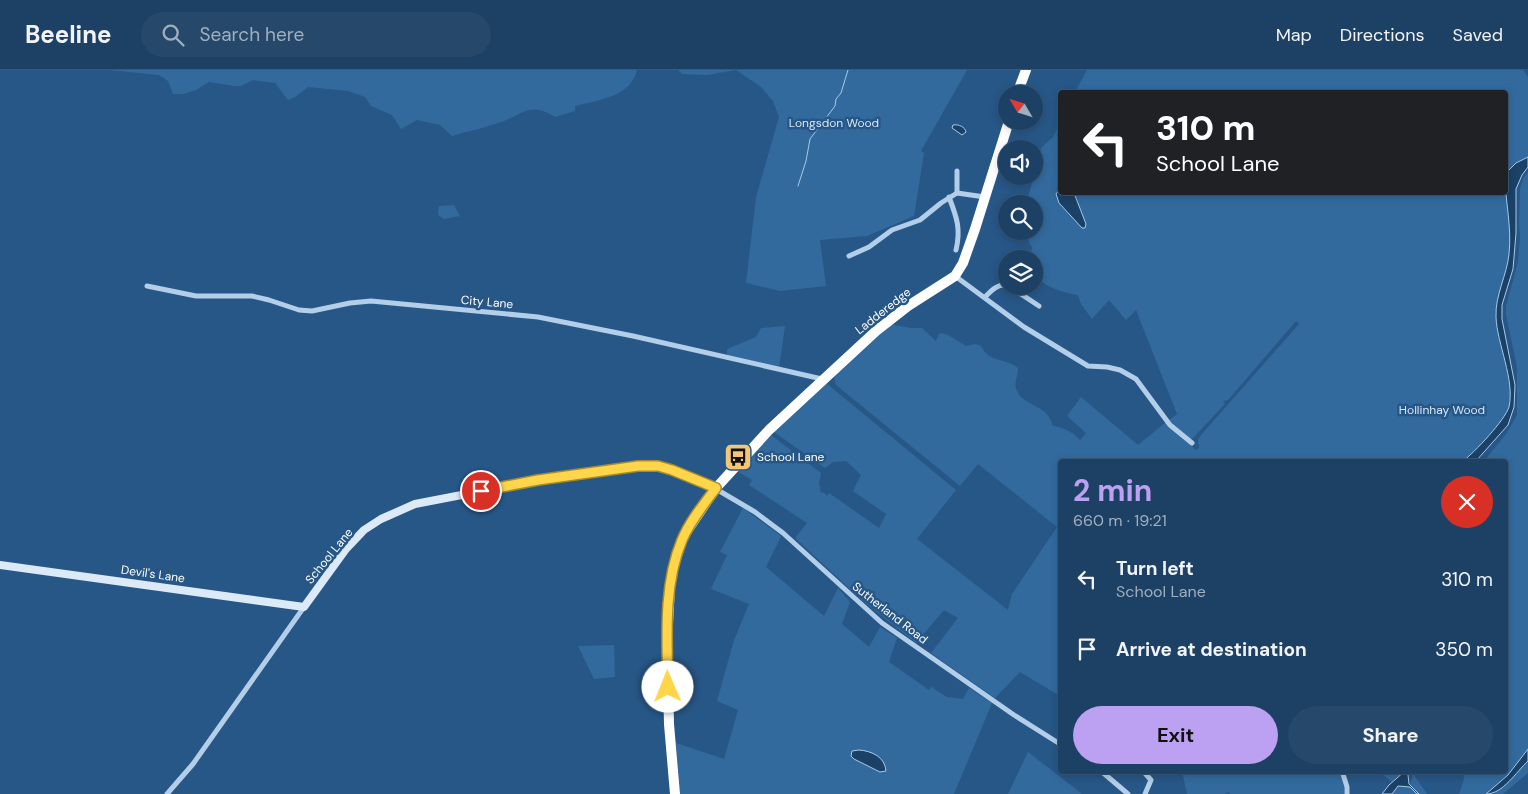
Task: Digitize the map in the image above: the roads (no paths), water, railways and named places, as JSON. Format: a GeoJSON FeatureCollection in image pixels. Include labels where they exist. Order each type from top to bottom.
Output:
{"type":"FeatureCollection","features":[{"type":"Feature","properties":{"kind":"highway"},"geometry":{"type":"LineString","coordinates":[[1021,85],[1026,70]]}},
{"type":"Feature","properties":{"kind":"highway"},"geometry":{"type":"LineString","coordinates":[[955,276],[963,263],[1006,130]]}},
{"type":"Feature","properties":{"kind":"highway","name":"Ladderedge"},"geometry":{"type":"LineString","coordinates":[[675,794],[669,724],[667,641],[670,587],[674,565],[683,537],[716,488],[758,442],[823,379],[876,331],[908,306],[955,276]]}},
{"type":"Feature","properties":{"kind":"street"},"geometry":{"type":"LineString","coordinates":[[957,171],[957,193]]}},
{"type":"Feature","properties":{"kind":"street"},"geometry":{"type":"LineString","coordinates":[[849,256],[869,247],[892,230],[920,220],[957,193],[985,196]]}},
{"type":"Feature","properties":{"kind":"street"},"geometry":{"type":"LineString","coordinates":[[949,197],[958,222],[959,238],[956,250]]}},
{"type":"Feature","properties":{"kind":"street"},"geometry":{"type":"LineString","coordinates":[[955,276],[1024,327],[1088,366],[1117,369],[1136,379],[1170,425],[1192,443]]}},
{"type":"Feature","properties":{"kind":"street","name":"City Lane"},"geometry":{"type":"LineString","coordinates":[[147,286],[196,296],[252,296],[299,310],[312,311],[350,303],[371,301],[538,317],[633,336],[823,379]]}},
{"type":"Feature","properties":{"kind":"street"},"geometry":{"type":"LineString","coordinates":[[985,297],[998,287]]}},
{"type":"Feature","properties":{"kind":"street"},"geometry":{"type":"LineString","coordinates":[[1022,295],[1039,306]]}},
{"type":"Feature","properties":{"kind":"street","name":"School Lane"},"geometry":{"type":"LineString","coordinates":[[167,794],[193,764],[346,549],[364,530],[381,519],[415,504],[538,480],[638,466],[658,466],[716,488]]}},
{"type":"Feature","properties":{"kind":"street","name":"Sutherland Road"},"geometry":{"type":"LineString","coordinates":[[716,488],[783,532],[882,623],[1058,743]]}},
{"type":"Feature","properties":{"kind":"street","name":"Devil's Lane"},"geometry":{"type":"LineString","coordinates":[[0,565],[304,607]]}},
{"type":"Feature","properties":{"kind":"street"},"geometry":{"type":"LineString","coordinates":[[1105,774],[1128,794]]}},
{"type":"Feature","properties":{"kind":"street"},"geometry":{"type":"LineString","coordinates":[[1144,794],[1151,780],[1146,774]]}},
{"type":"Feature","properties":{"kind":"street"},"geometry":{"type":"LineString","coordinates":[[1343,774],[1347,794]]}},
{"type":"Feature","properties":{"kind":"waterway"},"geometry":{"type":"LineString","coordinates":[[798,186],[806,161],[810,139],[835,106],[848,70]]}},
{"type":"Feature","properties":{"kind":"place","name":"School Lane"},"geometry":{"type":"Point","coordinates":[738,457]}},
{"type":"Feature","properties":{"kind":"park label","name":"Longsdon Wood"},"geometry":{"type":"Point","coordinates":[834,123]}},
{"type":"Feature","properties":{"kind":"park label","name":"Hollinhay Wood"},"geometry":{"type":"Point","coordinates":[1442,410]}}]}
